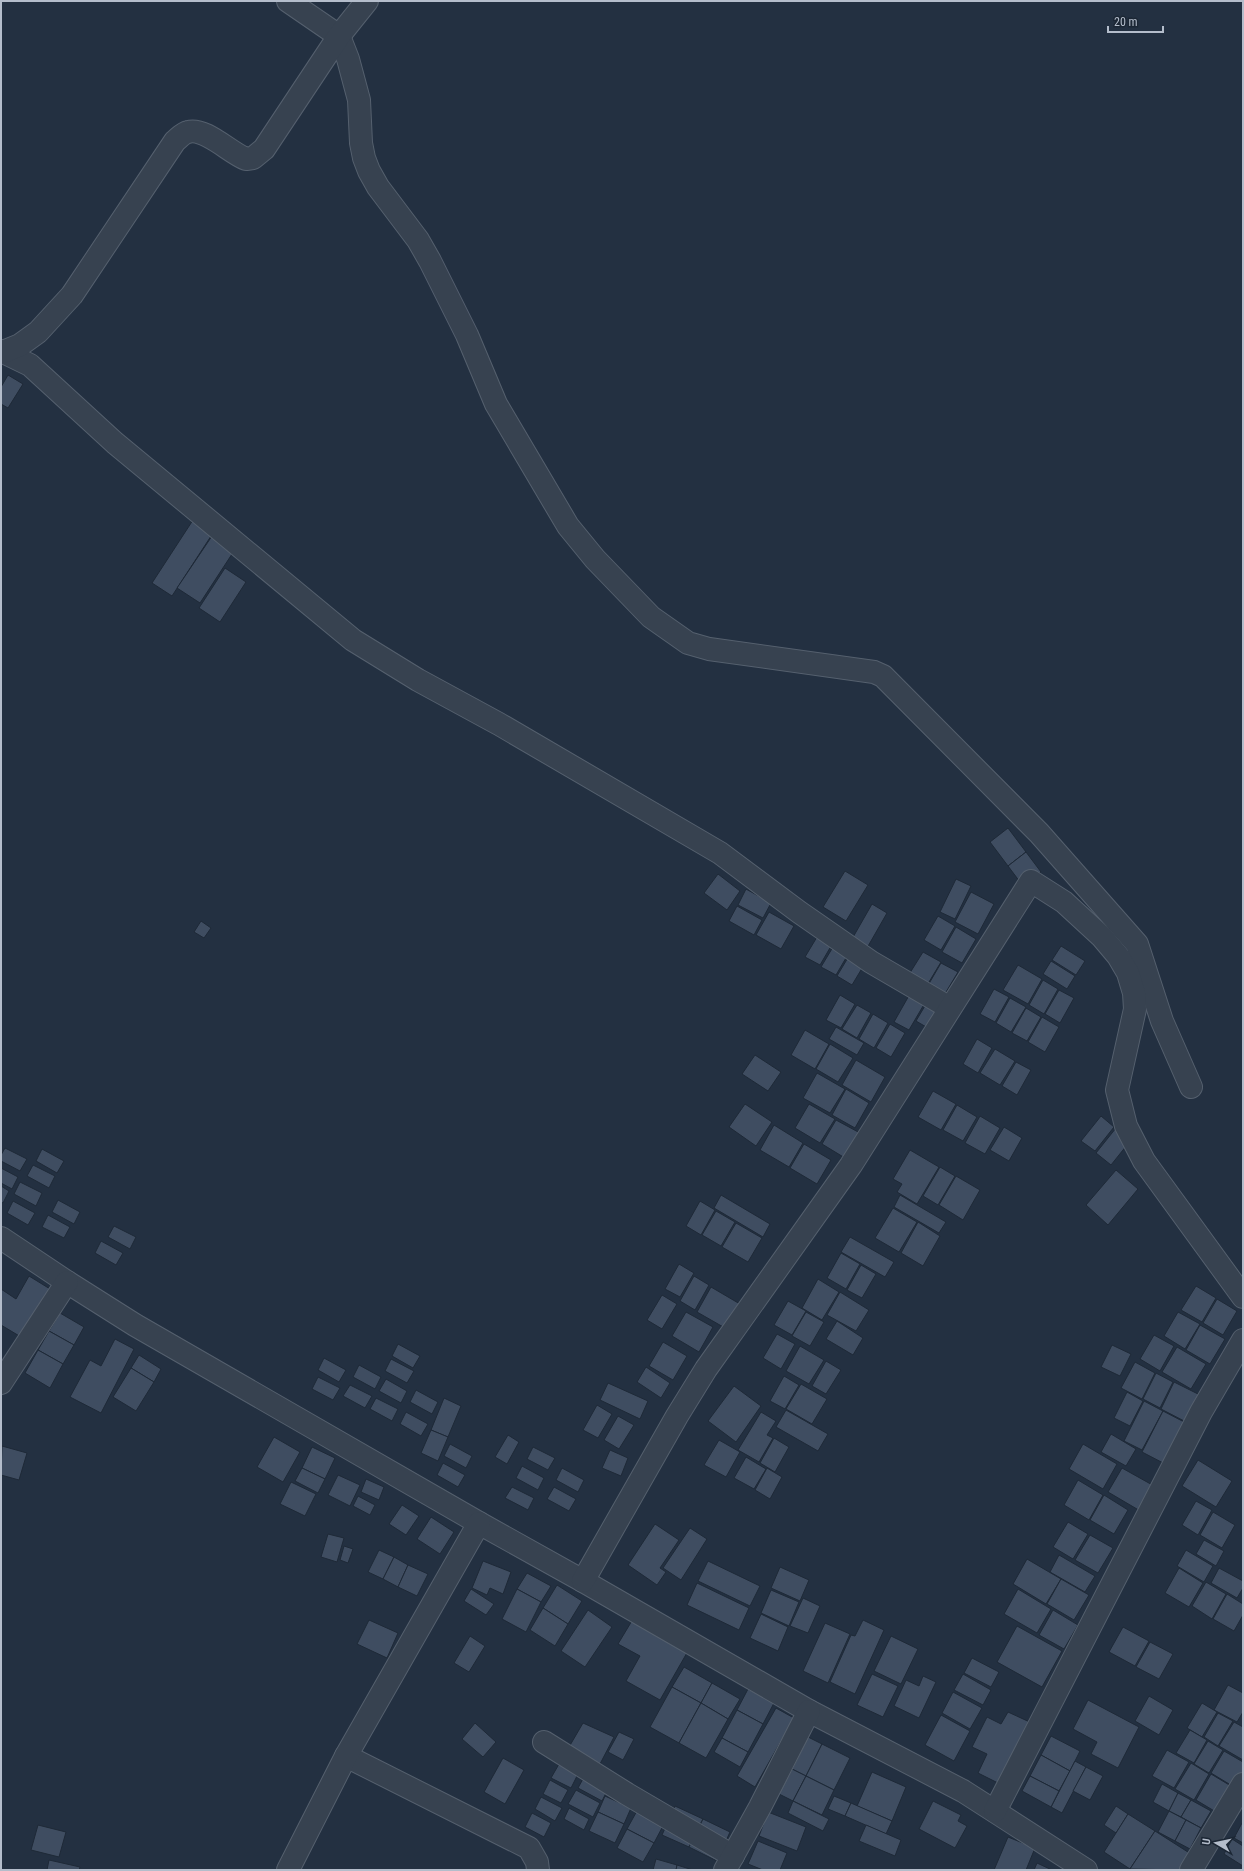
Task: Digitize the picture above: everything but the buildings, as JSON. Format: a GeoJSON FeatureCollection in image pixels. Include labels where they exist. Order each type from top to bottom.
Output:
{"type":"FeatureCollection","features":[{"type":"Feature","properties":{"kind":"street"},"geometry":{"type":"LineString","coordinates":[[288,1],[339,36],[350,66],[359,100],[361,143],[364,158],[369,171],[378,187],[418,240],[467,335],[496,404],[568,526],[595,559],[652,617],[688,643],[709,649],[874,672],[883,676],[1039,833],[1137,944],[1162,1021],[1191,1087]]}},
{"type":"Feature","properties":{"kind":"street"},"geometry":{"type":"LineString","coordinates":[[2,352],[20,345],[38,332],[72,295],[175,141],[188,132],[202,133],[240,157],[246,159],[253,158],[264,149],[339,36],[366,1]]}},
{"type":"Feature","properties":{"kind":"street"},"geometry":{"type":"LineString","coordinates":[[2,352],[30,365],[115,443],[231,537],[354,640],[418,680],[499,724],[720,853],[799,912],[871,962],[950,1008]]}},
{"type":"Feature","properties":{"kind":"street"},"geometry":{"type":"LineString","coordinates":[[583,1581],[677,1416],[706,1369],[851,1164],[1031,881],[1064,902],[1102,937],[1118,956],[1128,973],[1134,993],[1135,1010],[1117,1090],[1126,1126],[1133,1142],[1152,1172],[1243,1297]]}},
{"type":"Feature","properties":{"kind":"street"},"geometry":{"type":"LineString","coordinates":[[1,1238],[135,1325],[478,1523],[583,1581],[809,1711],[963,1791],[995,1811],[1077,1868]]}},
{"type":"Feature","properties":{"kind":"street"},"geometry":{"type":"LineString","coordinates":[[1,1383],[67,1282]]}},
{"type":"Feature","properties":{"kind":"street"},"geometry":{"type":"LineString","coordinates":[[995,1811],[1201,1412],[1243,1340]]}},
{"type":"Feature","properties":{"kind":"street"},"geometry":{"type":"LineString","coordinates":[[288,1870],[346,1756],[478,1523]]}},
{"type":"Feature","properties":{"kind":"street"},"geometry":{"type":"LineString","coordinates":[[544,1742],[627,1794],[729,1863],[760,1807],[809,1711]]}},
{"type":"Feature","properties":{"kind":"street"},"geometry":{"type":"LineString","coordinates":[[346,1756],[529,1848],[537,1862],[538,1870]]}},
{"type":"Feature","properties":{"kind":"street"},"geometry":{"type":"LineString","coordinates":[[1190,1870],[1243,1784]]}}]}
